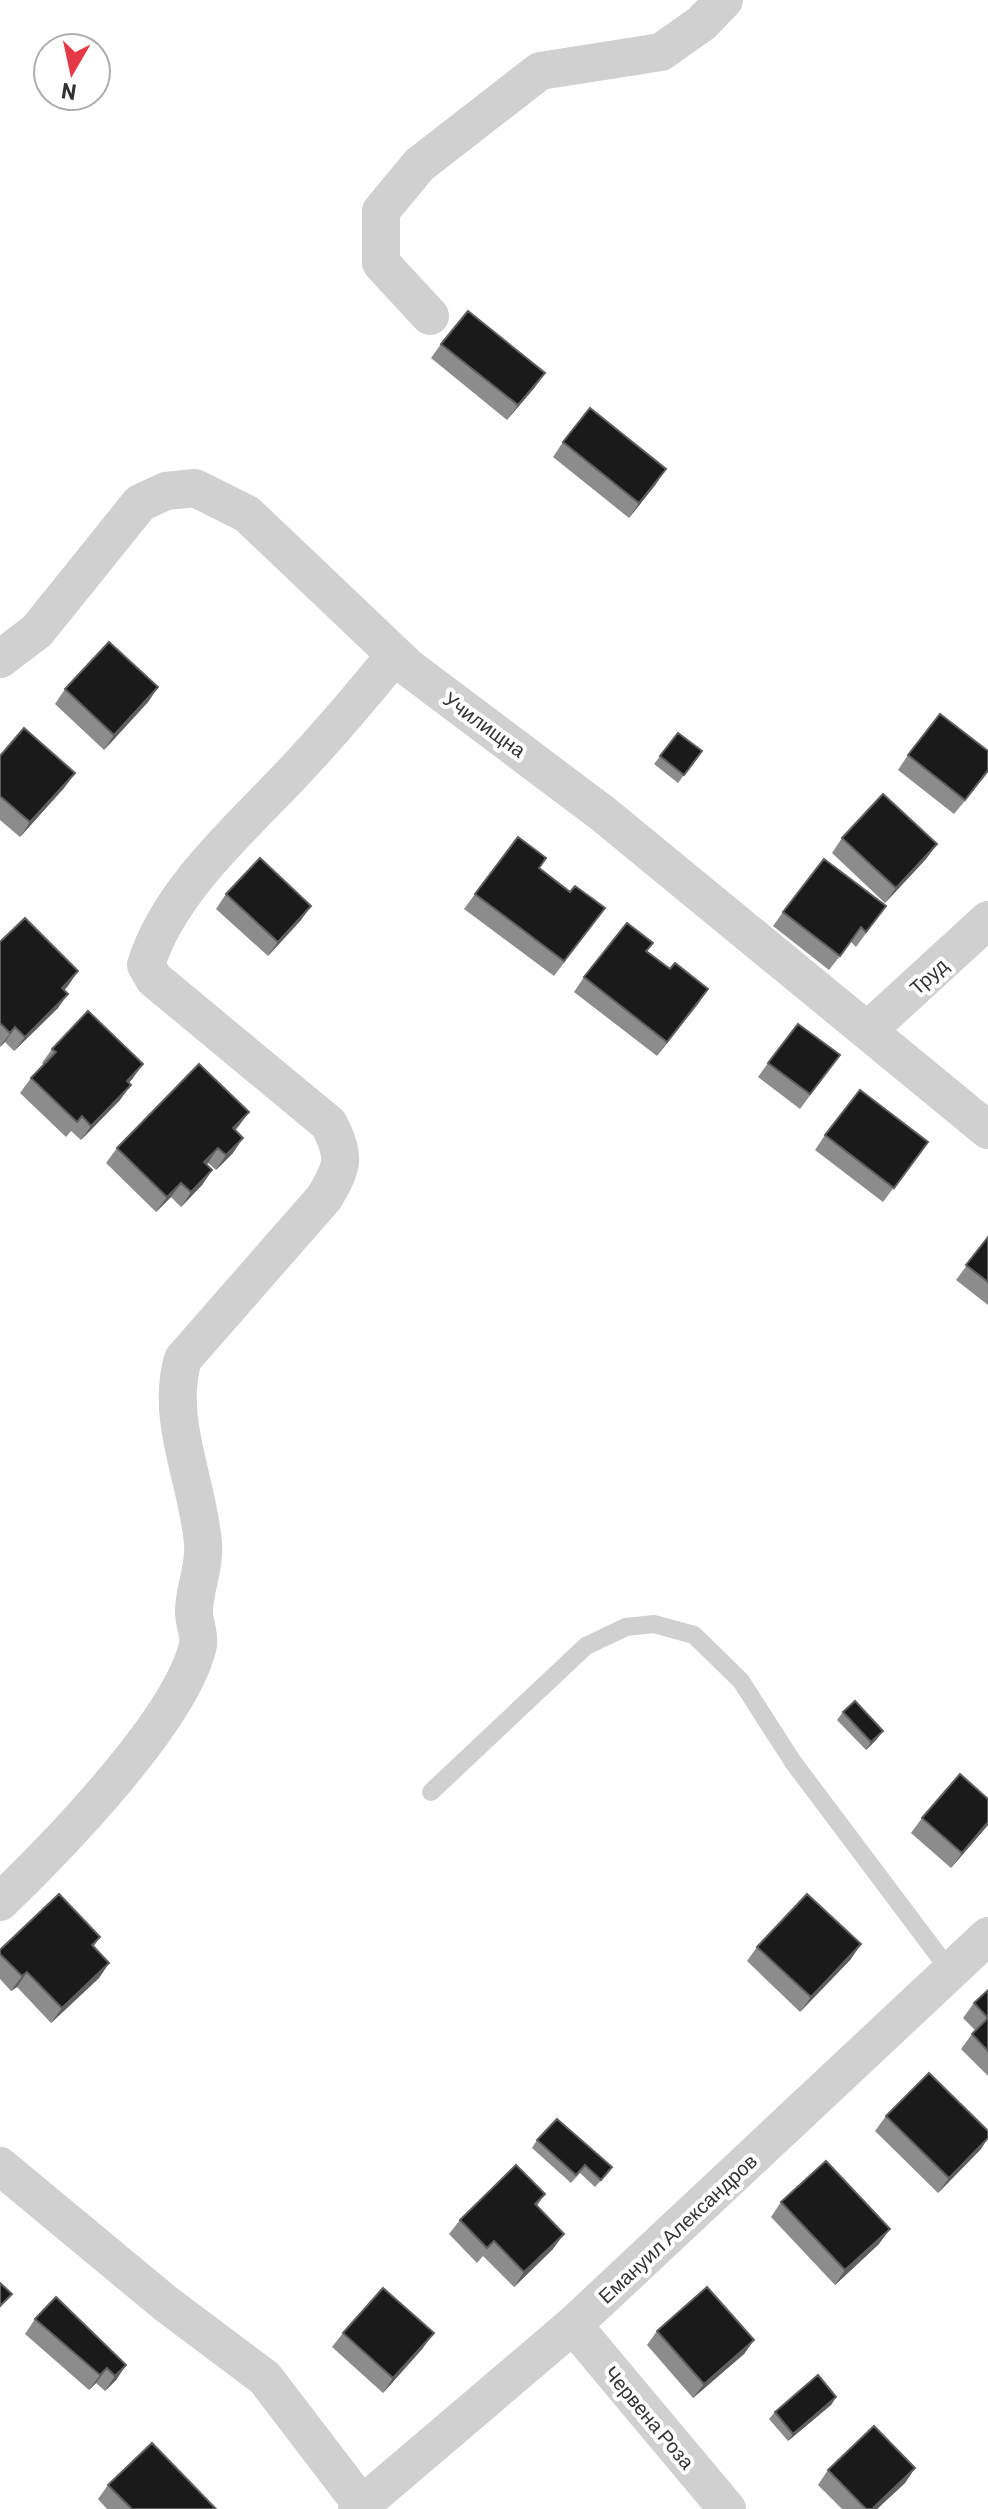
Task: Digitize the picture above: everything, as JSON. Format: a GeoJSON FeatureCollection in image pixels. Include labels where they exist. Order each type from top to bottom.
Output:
{"type":"FeatureCollection","features":[{"type":"Feature","properties":{"kind":"street"},"geometry":{"type":"LineString","coordinates":[[430,316],[381,263],[381,211],[419,165],[540,71],[661,52],[702,23],[724,0]]}},
{"type":"Feature","properties":{"kind":"street","name":"Училищна"},"geometry":{"type":"LineString","coordinates":[[0,659],[37,631],[140,503],[166,491],[195,488],[247,514],[395,655],[602,813],[988,1130]]}},
{"type":"Feature","properties":{"kind":"street"},"geometry":{"type":"LineString","coordinates":[[0,1902],[119,1775],[190,1673],[199,1641],[193,1610],[204,1546],[177,1410],[176,1383],[183,1359],[324,1198],[341,1170],[341,1147],[329,1124],[154,979],[146,965],[153,942],[208,862],[312,752],[395,655]]}},
{"type":"Feature","properties":{"kind":"street","name":"Труд"},"geometry":{"type":"LineString","coordinates":[[867,1031],[988,920]]}},
{"type":"Feature","properties":{"kind":"street","name":"Емануил Александров"},"geometry":{"type":"LineString","coordinates":[[359,2507],[573,2325],[988,1936]]}},
{"type":"Feature","properties":{"kind":"street"},"geometry":{"type":"LineString","coordinates":[[0,2166],[165,2303],[265,2378],[359,2507]]}},
{"type":"Feature","properties":{"kind":"street","name":"Червена Роза"},"geometry":{"type":"LineString","coordinates":[[573,2325],[727,2509]]}},
{"type":"Feature","properties":{"kind":"lane"},"geometry":{"type":"LineString","coordinates":[[431,1792],[586,1646],[626,1627],[654,1624],[694,1635],[741,1681],[793,1762],[950,1971]]}},
{"type":"Feature","properties":{"kind":"building"},"geometry":{"type":"Polygon","coordinates":[[[468,311],[545,373],[518,405],[441,344],[468,311]]]}},
{"type":"Feature","properties":{"kind":"building"},"geometry":{"type":"Polygon","coordinates":[[[590,408],[666,469],[639,503],[563,442],[590,408]]]}},
{"type":"Feature","properties":{"kind":"building"},"geometry":{"type":"Polygon","coordinates":[[[109,642],[158,687],[114,735],[65,689],[109,642]]]}},
{"type":"Feature","properties":{"kind":"building"},"geometry":{"type":"Polygon","coordinates":[[[940,714],[988,751],[988,770],[965,800],[908,755],[940,714]]]}},
{"type":"Feature","properties":{"kind":"building"},"geometry":{"type":"Polygon","coordinates":[[[24,728],[75,773],[30,822],[0,796],[0,756],[24,728]]]}},
{"type":"Feature","properties":{"kind":"building"},"geometry":{"type":"Polygon","coordinates":[[[678,733],[702,751],[684,775],[660,756],[678,733]]]}},
{"type":"Feature","properties":{"kind":"building"},"geometry":{"type":"Polygon","coordinates":[[[883,794],[937,844],[896,888],[842,838],[883,794]]]}},
{"type":"Feature","properties":{"kind":"building"},"geometry":{"type":"Polygon","coordinates":[[[518,837],[546,858],[539,868],[570,892],[575,886],[605,908],[564,961],[475,894],[518,837]]]}},
{"type":"Feature","properties":{"kind":"building"},"geometry":{"type":"Polygon","coordinates":[[[260,858],[311,906],[278,942],[226,894],[260,858]]]}},
{"type":"Feature","properties":{"kind":"building"},"geometry":{"type":"Polygon","coordinates":[[[824,859],[886,906],[866,932],[861,927],[840,956],[783,912],[824,859]]]}},
{"type":"Feature","properties":{"kind":"building"},"geometry":{"type":"Polygon","coordinates":[[[25,918],[78,971],[62,988],[68,994],[25,1037],[15,1027],[10,1033],[0,1023],[0,942],[25,918]]]}},
{"type":"Feature","properties":{"kind":"building"},"geometry":{"type":"Polygon","coordinates":[[[627,923],[653,943],[646,951],[670,969],[675,963],[708,989],[667,1042],[584,977],[627,923]]]}},
{"type":"Feature","properties":{"kind":"building"},"geometry":{"type":"Polygon","coordinates":[[[88,1011],[143,1064],[127,1081],[131,1085],[91,1126],[82,1116],[77,1122],[31,1078],[56,1052],[52,1049],[88,1011]]]}},
{"type":"Feature","properties":{"kind":"building"},"geometry":{"type":"Polygon","coordinates":[[[798,1024],[840,1055],[810,1094],[768,1063],[798,1024]]]}},
{"type":"Feature","properties":{"kind":"building"},"geometry":{"type":"Polygon","coordinates":[[[199,1064],[249,1112],[233,1128],[243,1138],[226,1155],[218,1148],[204,1162],[212,1170],[191,1192],[181,1183],[167,1197],[117,1148],[199,1064]]]}},
{"type":"Feature","properties":{"kind":"building"},"geometry":{"type":"Polygon","coordinates":[[[860,1090],[928,1142],[894,1188],[825,1135],[860,1090]]]}},
{"type":"Feature","properties":{"kind":"building"},"geometry":{"type":"Polygon","coordinates":[[[988,1237],[988,1282],[966,1265],[988,1237]]]}},
{"type":"Feature","properties":{"kind":"building"},"geometry":{"type":"Polygon","coordinates":[[[855,1701],[883,1731],[871,1742],[843,1712],[855,1701]]]}},
{"type":"Feature","properties":{"kind":"building"},"geometry":{"type":"Polygon","coordinates":[[[960,1774],[988,1799],[988,1822],[962,1853],[922,1818],[960,1774]]]}},
{"type":"Feature","properties":{"kind":"building"},"geometry":{"type":"Polygon","coordinates":[[[59,1894],[100,1937],[92,1945],[109,1963],[62,2008],[27,1972],[22,1976],[0,1954],[0,1950],[59,1894]]]}},
{"type":"Feature","properties":{"kind":"building"},"geometry":{"type":"Polygon","coordinates":[[[807,1894],[861,1944],[811,1997],[757,1947],[807,1894]]]}},
{"type":"Feature","properties":{"kind":"building"},"geometry":{"type":"Polygon","coordinates":[[[988,1990],[988,2018],[974,2003],[988,1990]]]}},
{"type":"Feature","properties":{"kind":"building"},"geometry":{"type":"Polygon","coordinates":[[[988,2018],[988,2051],[972,2034],[988,2018]]]}},
{"type":"Feature","properties":{"kind":"building"},"geometry":{"type":"Polygon","coordinates":[[[929,2073],[988,2131],[988,2138],[949,2178],[886,2116],[929,2073]]]}},
{"type":"Feature","properties":{"kind":"building"},"geometry":{"type":"Polygon","coordinates":[[[557,2119],[612,2167],[601,2180],[585,2165],[576,2175],[537,2140],[557,2119]]]}},
{"type":"Feature","properties":{"kind":"building"},"geometry":{"type":"Polygon","coordinates":[[[826,2161],[890,2229],[845,2270],[781,2202],[826,2161]]]}},
{"type":"Feature","properties":{"kind":"building"},"geometry":{"type":"Polygon","coordinates":[[[516,2165],[545,2194],[535,2204],[564,2234],[524,2272],[494,2241],[487,2248],[460,2220],[516,2165]]]}},
{"type":"Feature","properties":{"kind":"building"},"geometry":{"type":"Polygon","coordinates":[[[0,2283],[12,2294],[0,2306],[0,2283]]]}},
{"type":"Feature","properties":{"kind":"building"},"geometry":{"type":"Polygon","coordinates":[[[707,2287],[754,2340],[704,2384],[657,2331],[707,2287]]]}},
{"type":"Feature","properties":{"kind":"building"},"geometry":{"type":"Polygon","coordinates":[[[383,2288],[434,2333],[393,2378],[343,2333],[383,2288]]]}},
{"type":"Feature","properties":{"kind":"building"},"geometry":{"type":"Polygon","coordinates":[[[56,2297],[126,2365],[115,2376],[107,2368],[100,2375],[35,2319],[56,2297]]]}},
{"type":"Feature","properties":{"kind":"building"},"geometry":{"type":"Polygon","coordinates":[[[818,2375],[836,2397],[793,2434],[775,2412],[818,2375]]]}},
{"type":"Feature","properties":{"kind":"building"},"geometry":{"type":"Polygon","coordinates":[[[874,2426],[915,2468],[872,2509],[866,2509],[828,2470],[874,2426]]]}},
{"type":"Feature","properties":{"kind":"building"},"geometry":{"type":"Polygon","coordinates":[[[152,2443],[216,2509],[132,2509],[108,2485],[152,2443]]]}}]}
